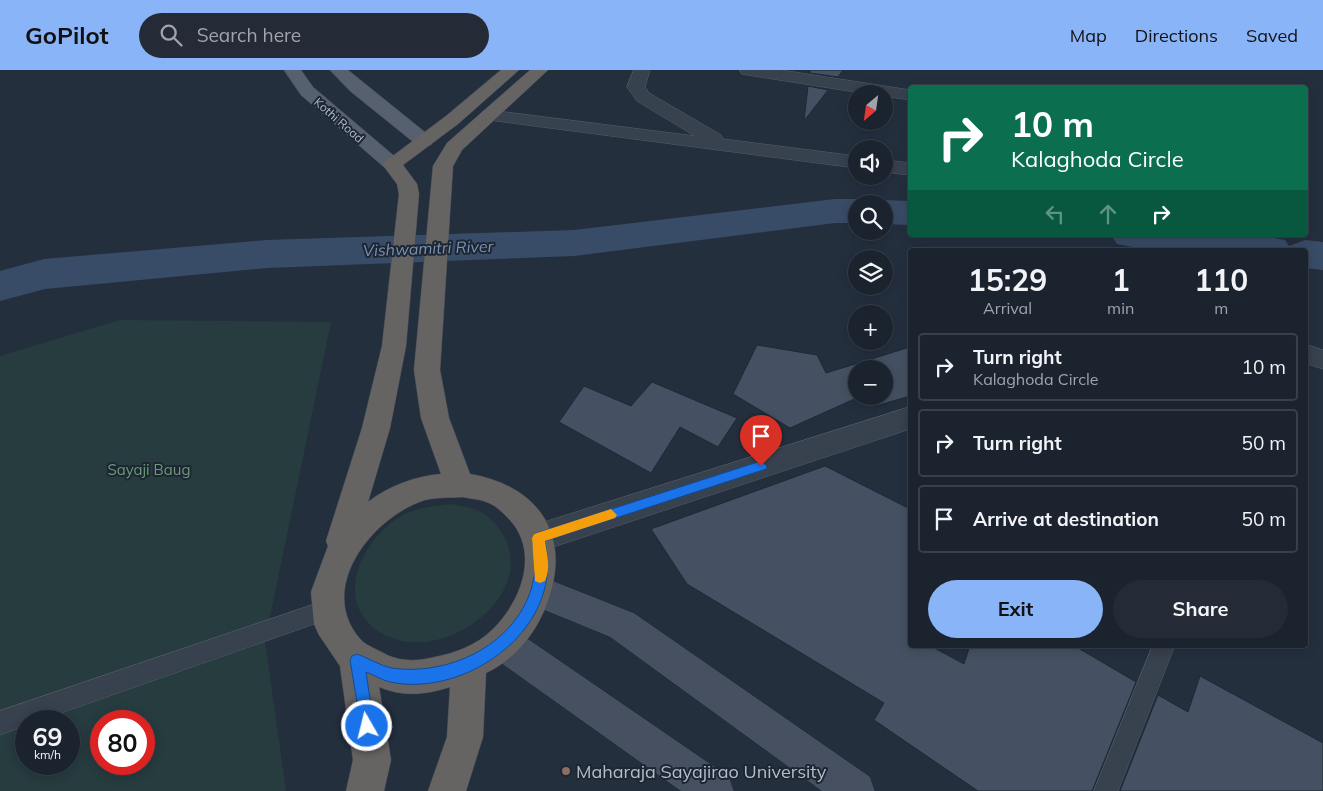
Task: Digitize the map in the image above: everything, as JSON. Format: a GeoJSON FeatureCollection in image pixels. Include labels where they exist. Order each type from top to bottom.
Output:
{"type":"FeatureCollection","features":[{"type":"Feature","properties":{"kind":"highway"},"geometry":{"type":"LineString","coordinates":[[336,557],[353,531],[375,510],[403,495],[431,486],[460,484],[487,489],[509,500],[527,517],[538,538],[542,564],[538,591],[524,618],[503,643],[469,665],[429,677],[390,675],[357,660],[336,638],[327,610],[327,583],[376,428],[394,346],[408,189],[392,164],[424,141],[511,70]]}},
{"type":"Feature","properties":{"kind":"highway"},"geometry":{"type":"LineString","coordinates":[[408,189],[446,158],[454,147],[540,70]]}},
{"type":"Feature","properties":{"kind":"highway"},"geometry":{"type":"LineString","coordinates":[[424,141],[446,158]]}},
{"type":"Feature","properties":{"kind":"highway"},"geometry":{"type":"LineString","coordinates":[[446,158],[440,192],[427,370],[435,418],[445,449],[460,484]]}},
{"type":"Feature","properties":{"kind":"highway"},"geometry":{"type":"LineString","coordinates":[[357,660],[372,760],[365,791]]}},
{"type":"Feature","properties":{"kind":"highway"},"geometry":{"type":"LineString","coordinates":[[447,791],[465,737],[469,665]]}},
{"type":"Feature","properties":{"kind":"main road","name":"Kothi Road"},"geometry":{"type":"LineString","coordinates":[[292,70],[307,91],[392,164]]}},
{"type":"Feature","properties":{"kind":"main road"},"geometry":{"type":"LineString","coordinates":[[338,70],[356,87],[424,141]]}},
{"type":"Feature","properties":{"kind":"main road"},"geometry":{"type":"LineString","coordinates":[[538,591],[622,625],[856,791]]}},
{"type":"Feature","properties":{"kind":"main road"},"geometry":{"type":"LineString","coordinates":[[503,643],[714,791]]}},
{"type":"Feature","properties":{"kind":"street"},"geometry":{"type":"LineString","coordinates":[[642,70],[636,88],[643,97],[724,145]]}},
{"type":"Feature","properties":{"kind":"street"},"geometry":{"type":"LineString","coordinates":[[748,70],[836,77],[908,95]]}},
{"type":"Feature","properties":{"kind":"street"},"geometry":{"type":"LineString","coordinates":[[489,115],[848,161]]}},
{"type":"Feature","properties":{"kind":"street"},"geometry":{"type":"LineString","coordinates":[[893,167],[908,169]]}},
{"type":"Feature","properties":{"kind":"street"},"geometry":{"type":"LineString","coordinates":[[1308,354],[1323,360]]}},
{"type":"Feature","properties":{"kind":"street"},"geometry":{"type":"LineString","coordinates":[[538,538],[908,419]]}},
{"type":"Feature","properties":{"kind":"lane"},"geometry":{"type":"LineString","coordinates":[[0,724],[327,610]]}},
{"type":"Feature","properties":{"kind":"lane"},"geometry":{"type":"LineString","coordinates":[[1106,791],[1163,648]]}},
{"type":"Feature","properties":{"kind":"green space","name":"Sayaji Baug"},"geometry":{"type":"Polygon","coordinates":[[[120,320],[331,322],[265,641],[286,791],[0,791],[0,356],[120,320]]]}},
{"type":"Feature","properties":{"kind":"green space"},"geometry":{"type":"Polygon","coordinates":[[[452,504],[472,508],[482,513],[492,520],[500,530],[510,553],[509,576],[499,598],[482,616],[461,631],[436,640],[411,642],[387,636],[369,624],[359,608],[355,591],[357,573],[364,556],[375,539],[389,525],[405,514],[422,508],[452,504]]]}},
{"type":"Feature","properties":{"kind":"building"},"geometry":{"type":"Polygon","coordinates":[[[810,70],[843,70],[838,77],[810,73],[810,70]]]}},
{"type":"Feature","properties":{"kind":"building"},"geometry":{"type":"Polygon","coordinates":[[[808,86],[828,90],[804,121],[808,86]]]}},
{"type":"Feature","properties":{"kind":"building"},"geometry":{"type":"Polygon","coordinates":[[[757,345],[817,355],[826,373],[848,366],[848,402],[790,428],[733,394],[757,345]]]}},
{"type":"Feature","properties":{"kind":"building"},"geometry":{"type":"Polygon","coordinates":[[[908,348],[908,397],[893,401],[893,360],[868,360],[908,348]]]}},
{"type":"Feature","properties":{"kind":"building"},"geometry":{"type":"Polygon","coordinates":[[[652,382],[737,418],[718,447],[680,427],[651,473],[559,422],[584,386],[631,406],[652,382]]]}},
{"type":"Feature","properties":{"kind":"building"},"geometry":{"type":"Polygon","coordinates":[[[825,466],[908,508],[908,648],[935,648],[964,664],[969,648],[1078,648],[1136,682],[1092,791],[978,791],[874,720],[884,703],[687,584],[651,529],[825,466]]]}},
{"type":"Feature","properties":{"kind":"building"},"geometry":{"type":"Polygon","coordinates":[[[1200,676],[1323,743],[1323,791],[1120,791],[1158,695],[1188,712],[1200,676]]]}},
{"type":"Feature","properties":{"kind":"waterway","name":"Vishwamitri River"},"geometry":{"type":"LineString","coordinates":[[0,286],[44,274],[267,254],[574,243],[835,211],[848,211]]}},
{"type":"Feature","properties":{"kind":"waterway","name":"Vishwamitri River"},"geometry":{"type":"LineString","coordinates":[[893,212],[908,213]]}},
{"type":"Feature","properties":{"kind":"waterway","name":"Vishwamitri River"},"geometry":{"type":"LineString","coordinates":[[1150,237],[1252,248]]}},
{"type":"Feature","properties":{"kind":"waterway","name":"Vishwamitri River"},"geometry":{"type":"LineString","coordinates":[[1308,254],[1323,256]]}},
{"type":"Feature","properties":{"kind":"slow traffic"},"geometry":{"type":"LineString","coordinates":[[540,577],[542,564],[538,538],[611,515]]}},
{"type":"Feature","properties":{"kind":"place","name":"Maharaja Sayajirao University"},"geometry":{"type":"Point","coordinates":[566,771]}},
{"type":"Feature","properties":{"kind":"route"},"geometry":{"type":"LineString","coordinates":[[367,726],[357,660],[390,675],[429,677],[469,665],[503,643],[524,618],[538,591],[542,564],[538,538],[761,466]]}}]}
